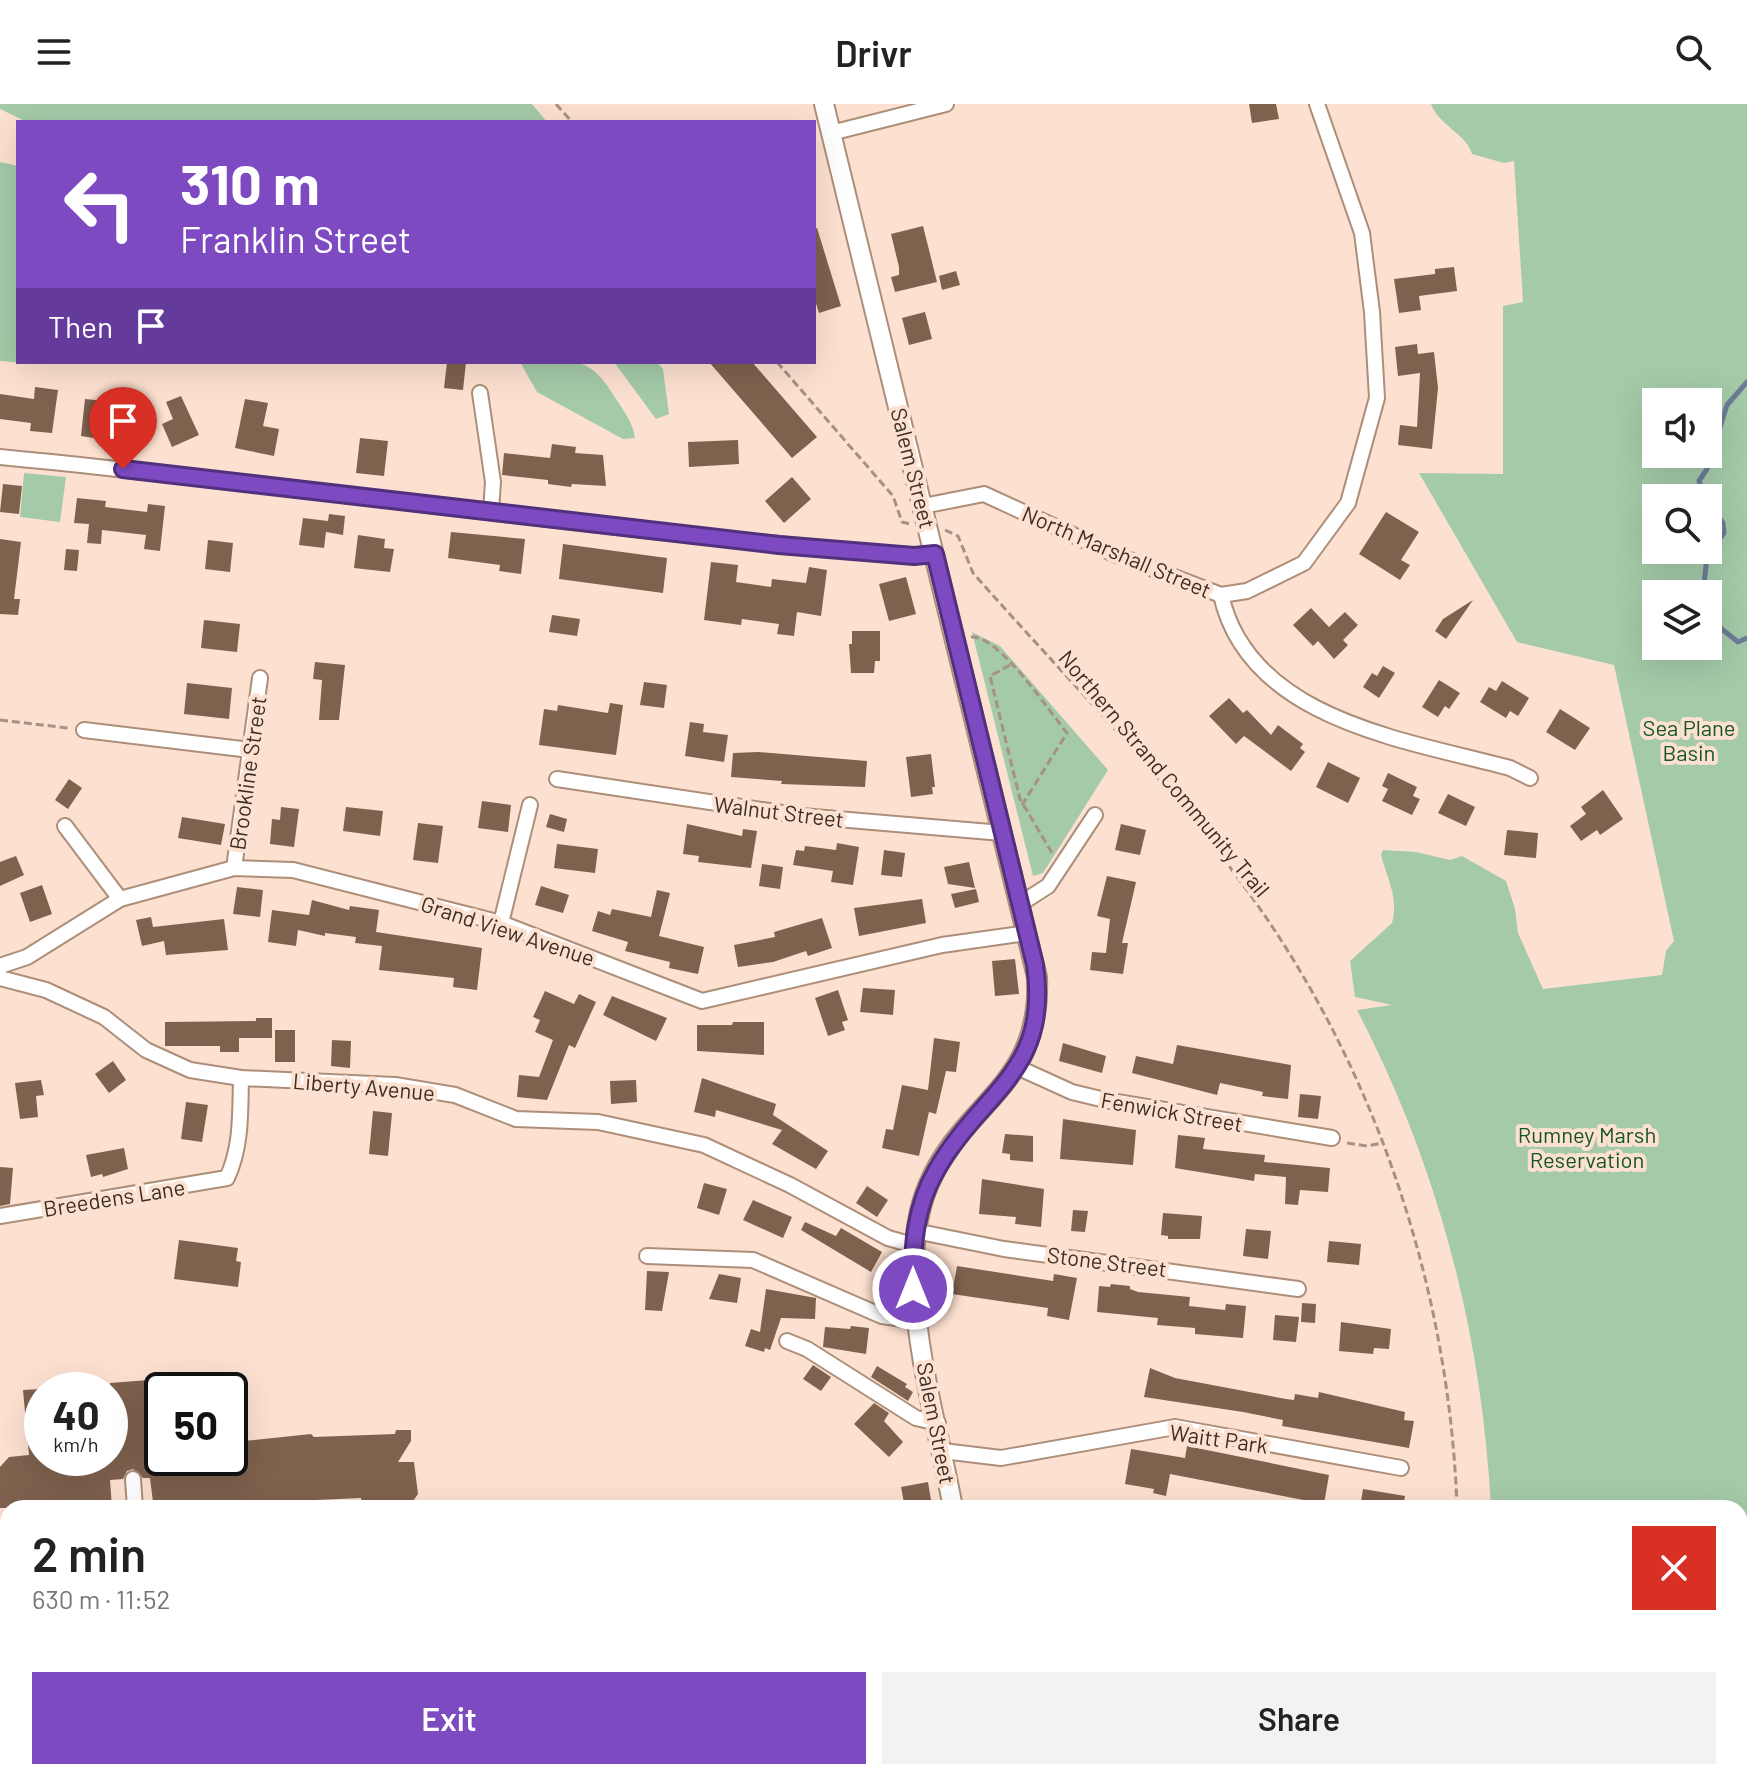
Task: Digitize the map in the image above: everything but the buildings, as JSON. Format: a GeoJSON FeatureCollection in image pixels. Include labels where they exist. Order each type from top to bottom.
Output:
{"type":"FeatureCollection","features":[{"type":"Feature","properties":{"kind":"main road","name":"Salem Street"},"geometry":{"type":"LineString","coordinates":[[824,104],[1037,977],[1032,1037],[1017,1067],[942,1161],[928,1187],[914,1238],[917,1321],[952,1500]]}},
{"type":"Feature","properties":{"kind":"street"},"geometry":{"type":"LineString","coordinates":[[831,133],[946,104]]}},
{"type":"Feature","properties":{"kind":"street","name":"North Marshall Street"},"geometry":{"type":"LineString","coordinates":[[923,506],[984,494],[1114,554],[1221,595],[1247,591],[1304,563],[1348,503],[1377,398],[1372,312],[1362,233],[1317,104]]}},
{"type":"Feature","properties":{"kind":"street"},"geometry":{"type":"LineString","coordinates":[[480,393],[493,482],[491,511]]}},
{"type":"Feature","properties":{"kind":"street"},"geometry":{"type":"LineString","coordinates":[[0,457],[215,477],[779,545],[914,556],[935,554]]}},
{"type":"Feature","properties":{"kind":"street"},"geometry":{"type":"LineString","coordinates":[[1221,595],[1225,616],[1248,658],[1312,705],[1359,729],[1510,768],[1530,778]]}},
{"type":"Feature","properties":{"kind":"street","name":"Brookline Street"},"geometry":{"type":"LineString","coordinates":[[234,868],[260,678]]}},
{"type":"Feature","properties":{"kind":"street"},"geometry":{"type":"LineString","coordinates":[[84,730],[250,750]]}},
{"type":"Feature","properties":{"kind":"street","name":"Walnut Street"},"geometry":{"type":"LineString","coordinates":[[557,779],[802,816],[1002,833]]}},
{"type":"Feature","properties":{"kind":"street"},"geometry":{"type":"LineString","coordinates":[[501,923],[530,805]]}},
{"type":"Feature","properties":{"kind":"street"},"geometry":{"type":"LineString","coordinates":[[1020,904],[1045,889],[1095,815]]}},
{"type":"Feature","properties":{"kind":"street"},"geometry":{"type":"LineString","coordinates":[[65,826],[120,899]]}},
{"type":"Feature","properties":{"kind":"street","name":"Grand View Avenue"},"geometry":{"type":"LineString","coordinates":[[0,966],[27,957],[120,899],[234,868],[293,870],[389,891],[501,923],[702,1001],[942,945],[1027,933]]}},
{"type":"Feature","properties":{"kind":"street","name":"Liberty Avenue"},"geometry":{"type":"LineString","coordinates":[[0,978],[46,990],[104,1017],[146,1050],[190,1070],[241,1078],[395,1085],[455,1095],[516,1119],[598,1122],[704,1145],[790,1185],[888,1238],[914,1238]]}},
{"type":"Feature","properties":{"kind":"street","name":"Fenwick Street"},"geometry":{"type":"LineString","coordinates":[[1017,1067],[1072,1092],[1105,1100],[1332,1138]]}},
{"type":"Feature","properties":{"kind":"street","name":"Breedens Lane"},"geometry":{"type":"LineString","coordinates":[[0,1216],[227,1178],[237,1146],[241,1078]]}},
{"type":"Feature","properties":{"kind":"street","name":"Stone Street"},"geometry":{"type":"LineString","coordinates":[[914,1238],[1298,1289]]}},
{"type":"Feature","properties":{"kind":"street"},"geometry":{"type":"LineString","coordinates":[[647,1256],[753,1260],[882,1316],[917,1321]]}},
{"type":"Feature","properties":{"kind":"street"},"geometry":{"type":"LineString","coordinates":[[787,1341],[807,1349],[916,1418],[938,1423]]}},
{"type":"Feature","properties":{"kind":"street","name":"Waitt Park"},"geometry":{"type":"LineString","coordinates":[[943,1451],[1001,1458],[1175,1427],[1401,1468]]}},
{"type":"Feature","properties":{"kind":"street"},"geometry":{"type":"LineString","coordinates":[[133,1479],[134,1500]]}},
{"type":"Feature","properties":{"kind":"path"},"geometry":{"type":"LineString","coordinates":[[556,104],[570,120]]}},
{"type":"Feature","properties":{"kind":"path"},"geometry":{"type":"LineString","coordinates":[[779,364],[893,496]]}},
{"type":"Feature","properties":{"kind":"path","name":"Northern Strand Community Trail"},"geometry":{"type":"LineString","coordinates":[[973,573],[1167,792],[1262,912],[1318,1006],[1371,1114],[1408,1217],[1440,1350],[1453,1435],[1457,1500]]}},
{"type":"Feature","properties":{"kind":"path"},"geometry":{"type":"LineString","coordinates":[[956,640],[979,637],[997,647],[1067,733],[1022,805]]}},
{"type":"Feature","properties":{"kind":"path"},"geometry":{"type":"LineString","coordinates":[[1011,664],[990,676],[1022,805],[1062,865]]}},
{"type":"Feature","properties":{"kind":"path"},"geometry":{"type":"LineString","coordinates":[[0,720],[84,730]]}},
{"type":"Feature","properties":{"kind":"path"},"geometry":{"type":"LineString","coordinates":[[1332,1138],[1362,1146],[1382,1143]]}},
{"type":"Feature","properties":{"kind":"green space"},"geometry":{"type":"Polygon","coordinates":[[[0,104],[532,104],[545,120],[23,120],[0,109],[0,104]]]}},
{"type":"Feature","properties":{"kind":"green space"},"geometry":{"type":"Polygon","coordinates":[[[1431,104],[1747,104],[1747,1500],[1490,1500],[1478,1379],[1451,1252],[1411,1129],[1357,1010],[1392,1005],[1355,997],[1350,961],[1392,923],[1394,905],[1381,855],[1383,850],[1416,852],[1450,860],[1462,856],[1506,881],[1515,909],[1518,933],[1543,989],[1662,975],[1666,951],[1674,941],[1614,665],[1517,642],[1419,473],[1503,474],[1503,306],[1523,302],[1514,161],[1504,163],[1472,154],[1464,141],[1440,118],[1431,104]]]}},
{"type":"Feature","properties":{"kind":"green space"},"geometry":{"type":"Polygon","coordinates":[[[0,162],[16,166],[16,362],[0,361],[0,162]]]}},
{"type":"Feature","properties":{"kind":"green space"},"geometry":{"type":"Polygon","coordinates":[[[521,364],[587,366],[606,384],[628,417],[635,438],[623,439],[537,392],[521,364]]]}},
{"type":"Feature","properties":{"kind":"green space"},"geometry":{"type":"Polygon","coordinates":[[[615,364],[659,364],[663,369],[669,414],[656,419],[615,364]]]}},
{"type":"Feature","properties":{"kind":"green space"},"geometry":{"type":"Polygon","coordinates":[[[24,473],[66,477],[60,522],[20,517],[24,473]]]}},
{"type":"Feature","properties":{"kind":"green space"},"geometry":{"type":"Polygon","coordinates":[[[972,632],[1000,646],[1108,770],[1043,873],[1033,876],[972,632]]]}},
{"type":"Feature","properties":{"kind":"waterway"},"geometry":{"type":"LineString","coordinates":[[1700,484],[1727,405],[1747,382]]}},
{"type":"Feature","properties":{"kind":"waterway"},"geometry":{"type":"LineString","coordinates":[[1722,521],[1722,536]]}},
{"type":"Feature","properties":{"kind":"waterway"},"geometry":{"type":"LineString","coordinates":[[1705,580],[1706,564]]}},
{"type":"Feature","properties":{"kind":"waterway"},"geometry":{"type":"LineString","coordinates":[[1722,629],[1738,642],[1747,638]]}},
{"type":"Feature","properties":{"kind":"route"},"geometry":{"type":"LineString","coordinates":[[123,469],[215,477],[385,500],[779,545],[914,556],[935,554],[1035,965],[1037,1003],[1032,1037],[1017,1067],[934,1173],[918,1216],[913,1245],[913,1289]]}},
{"type":"Feature","properties":{"kind":"park label","name":"Sea Plane Basin"},"geometry":{"type":"Point","coordinates":[1689,740]}},
{"type":"Feature","properties":{"kind":"park label","name":"Rumney Marsh Reservation"},"geometry":{"type":"Point","coordinates":[1587,1146]}}]}
